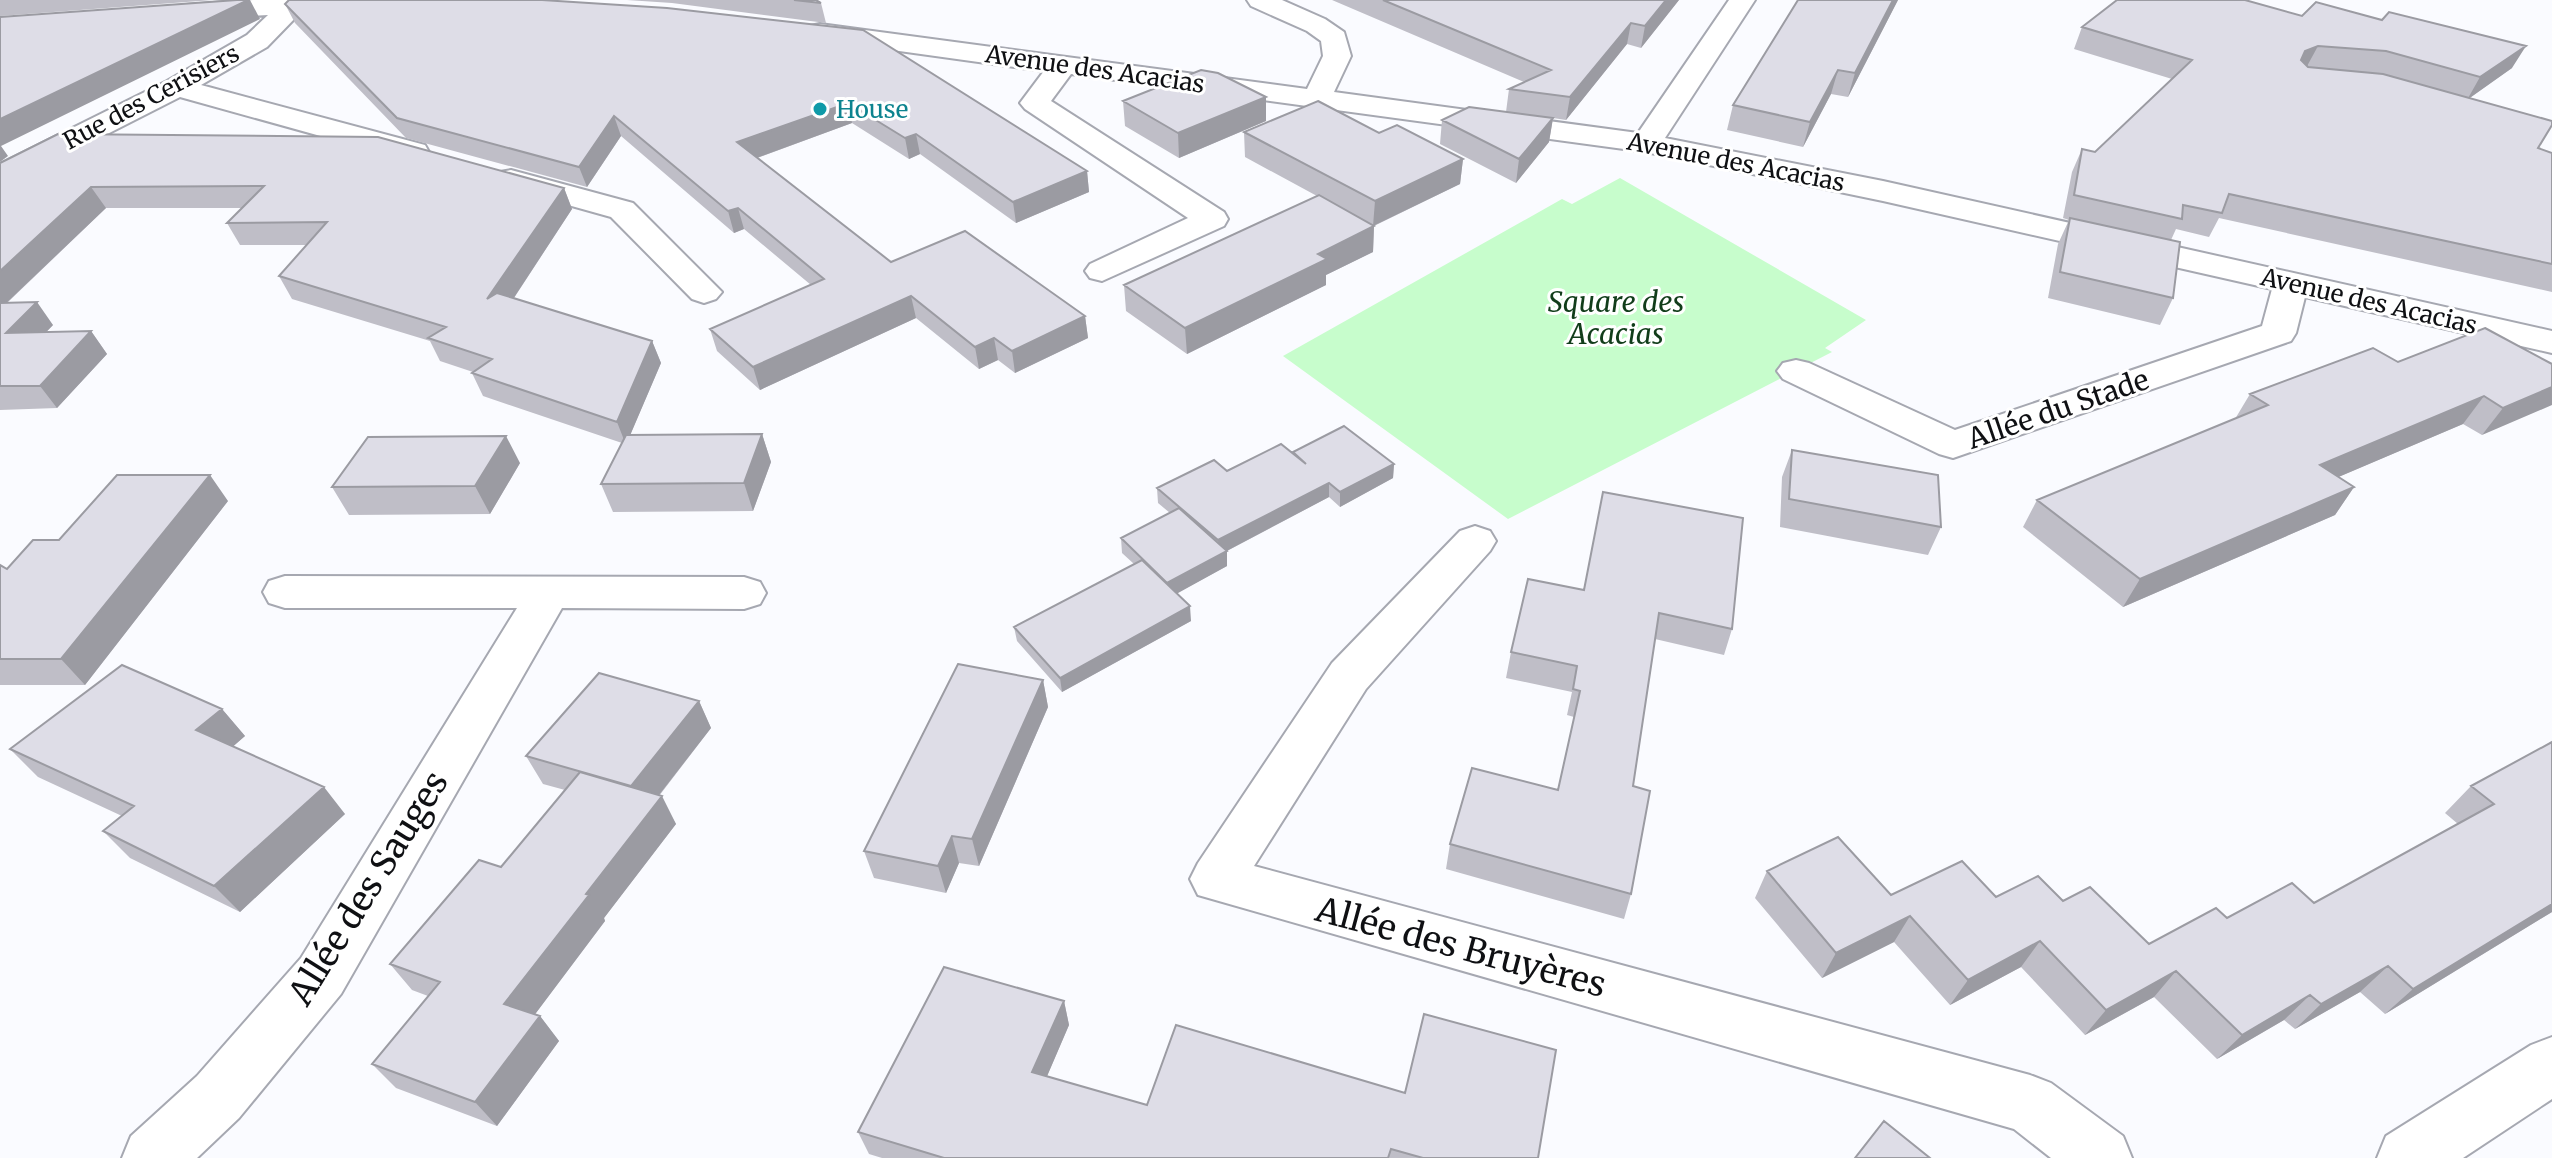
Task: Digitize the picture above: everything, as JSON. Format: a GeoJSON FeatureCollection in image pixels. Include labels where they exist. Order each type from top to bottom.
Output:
{"type":"FeatureCollection","features":[{"type":"Feature","properties":{"kind":"street"},"geometry":{"type":"LineString","coordinates":[[1260,0],[1316,25],[1334,38],[1337,56],[1316,99]]}},
{"type":"Feature","properties":{"kind":"street"},"geometry":{"type":"LineString","coordinates":[[1646,143],[1742,0]]}},
{"type":"Feature","properties":{"kind":"street"},"geometry":{"type":"LineString","coordinates":[[174,12],[376,3]]}},
{"type":"Feature","properties":{"kind":"street","name":"Rue des Cerisiers"},"geometry":{"type":"LineString","coordinates":[[0,176],[177,87],[257,41],[293,5]]}},
{"type":"Feature","properties":{"kind":"street","name":"Avenue des Acacias"},"geometry":{"type":"LineString","coordinates":[[797,29],[1646,143],[1813,176],[2552,342]]}},
{"type":"Feature","properties":{"kind":"street"},"geometry":{"type":"LineString","coordinates":[[1063,65],[1035,103],[1212,219],[1102,271]]}},
{"type":"Feature","properties":{"kind":"street"},"geometry":{"type":"LineString","coordinates":[[177,87],[438,159]]}},
{"type":"Feature","properties":{"kind":"street"},"geometry":{"type":"LineString","coordinates":[[484,172],[622,210],[704,292]]}},
{"type":"Feature","properties":{"kind":"street","name":"Allée du Stade"},"geometry":{"type":"LineString","coordinates":[[1796,371],[1953,445],[2278,333],[2291,283]]}},
{"type":"Feature","properties":{"kind":"street","name":"Allée des Bruyères"},"geometry":{"type":"LineString","coordinates":[[1475,541],[1349,676],[1217,879],[2030,1104],[2101,1158]]}},
{"type":"Feature","properties":{"kind":"street"},"geometry":{"type":"LineString","coordinates":[[285,592],[744,593]]}},
{"type":"Feature","properties":{"kind":"street","name":"Allée des Sauges"},"geometry":{"type":"LineString","coordinates":[[153,1158],[218,1097],[321,976],[549,593]]}},
{"type":"Feature","properties":{"kind":"street"},"geometry":{"type":"LineString","coordinates":[[2408,1158],[2552,1065]]}},
{"type":"Feature","properties":{"kind":"green space","name":"Square des Acacias"},"geometry":{"type":"Polygon","coordinates":[[[1620,178],[1866,320],[1825,348],[1832,352],[1508,519],[1283,356],[1562,199],[1572,204],[1620,178]]]}},
{"type":"Feature","properties":{"kind":"building"},"geometry":{"type":"Polygon","coordinates":[[[248,0],[0,119],[0,17],[248,0]]]}},
{"type":"Feature","properties":{"kind":"building"},"geometry":{"type":"Polygon","coordinates":[[[289,0],[542,0],[667,8],[863,30],[1087,171],[1013,202],[916,134],[905,138],[848,103],[737,142],[891,262],[965,231],[1085,316],[1012,351],[994,338],[975,347],[911,296],[753,367],[710,329],[824,279],[738,208],[728,211],[614,116],[579,167],[397,118],[285,4],[289,0]]]}},
{"type":"Feature","properties":{"kind":"building"},"geometry":{"type":"Polygon","coordinates":[[[1383,0],[1666,0],[1645,26],[1631,23],[1570,97],[1509,89],[1551,70],[1383,0]]]}},
{"type":"Feature","properties":{"kind":"building"},"geometry":{"type":"Polygon","coordinates":[[[1798,0],[1893,0],[1855,73],[1838,70],[1810,122],[1733,105],[1798,0]]]}},
{"type":"Feature","properties":{"kind":"building"},"geometry":{"type":"Polygon","coordinates":[[[2117,0],[2245,0],[2302,16],[2316,2],[2382,20],[2389,12],[2526,46],[2480,77],[2386,51],[2318,46],[2305,51],[2301,60],[2308,67],[2383,74],[2552,121],[2538,148],[2552,153],[2552,264],[2229,194],[2222,213],[2183,205],[2182,219],[2074,195],[2082,149],[2095,152],[2192,60],[2082,27],[2117,0]]]}},
{"type":"Feature","properties":{"kind":"building"},"geometry":{"type":"Polygon","coordinates":[[[1201,70],[1218,73],[1266,97],[1178,133],[1123,101],[1201,70]]]}},
{"type":"Feature","properties":{"kind":"building"},"geometry":{"type":"Polygon","coordinates":[[[1318,101],[1379,133],[1397,125],[1463,159],[1375,201],[1244,132],[1318,101]]]}},
{"type":"Feature","properties":{"kind":"building"},"geometry":{"type":"Polygon","coordinates":[[[1469,107],[1553,118],[1519,159],[1442,120],[1469,107]]]}},
{"type":"Feature","properties":{"kind":"building"},"geometry":{"type":"Polygon","coordinates":[[[58,134],[378,137],[564,188],[487,299],[497,293],[652,341],[617,422],[472,373],[492,359],[428,338],[446,327],[279,276],[327,222],[227,223],[264,186],[91,187],[0,271],[0,163],[58,134]]]}},
{"type":"Feature","properties":{"kind":"building"},"geometry":{"type":"Polygon","coordinates":[[[1319,195],[1374,226],[1318,254],[1327,259],[1185,328],[1124,285],[1319,195]]]}},
{"type":"Feature","properties":{"kind":"building"},"geometry":{"type":"Polygon","coordinates":[[[2070,218],[2180,242],[2173,298],[2060,272],[2070,218]]]}},
{"type":"Feature","properties":{"kind":"building"},"geometry":{"type":"Polygon","coordinates":[[[37,302],[6,333],[91,331],[40,386],[0,386],[0,303],[37,302]]]}},
{"type":"Feature","properties":{"kind":"building"},"geometry":{"type":"Polygon","coordinates":[[[2485,328],[2552,364],[2552,387],[2503,408],[2484,396],[2320,465],[2354,487],[2140,579],[2037,500],[2268,405],[2250,394],[2373,348],[2398,362],[2485,328]]]}},
{"type":"Feature","properties":{"kind":"building"},"geometry":{"type":"Polygon","coordinates":[[[1344,426],[1394,464],[1340,492],[1329,483],[1218,540],[1157,488],[1214,460],[1227,471],[1281,444],[1306,464],[1293,452],[1344,426]]]}},
{"type":"Feature","properties":{"kind":"building"},"geometry":{"type":"Polygon","coordinates":[[[762,434],[744,483],[601,484],[626,435],[762,434]]]}},
{"type":"Feature","properties":{"kind":"building"},"geometry":{"type":"Polygon","coordinates":[[[506,436],[475,486],[332,487],[368,437],[506,436]]]}},
{"type":"Feature","properties":{"kind":"building"},"geometry":{"type":"Polygon","coordinates":[[[1792,450],[1938,475],[1941,527],[1789,499],[1792,450]]]}},
{"type":"Feature","properties":{"kind":"building"},"geometry":{"type":"Polygon","coordinates":[[[117,475],[210,475],[61,659],[0,659],[0,565],[7,569],[33,540],[59,540],[117,475]]]}},
{"type":"Feature","properties":{"kind":"building"},"geometry":{"type":"Polygon","coordinates":[[[1603,492],[1743,518],[1732,629],[1659,613],[1633,786],[1650,791],[1631,894],[1450,844],[1472,768],[1558,790],[1580,691],[1573,689],[1577,666],[1511,652],[1528,579],[1584,590],[1603,492]]]}},
{"type":"Feature","properties":{"kind":"building"},"geometry":{"type":"Polygon","coordinates":[[[1179,508],[1227,551],[1167,583],[1121,538],[1179,508]]]}},
{"type":"Feature","properties":{"kind":"building"},"geometry":{"type":"Polygon","coordinates":[[[1142,560],[1190,606],[1060,678],[1014,627],[1142,560]]]}},
{"type":"Feature","properties":{"kind":"building"},"geometry":{"type":"Polygon","coordinates":[[[958,664],[1043,680],[972,839],[952,836],[938,866],[864,851],[958,664]]]}},
{"type":"Feature","properties":{"kind":"building"},"geometry":{"type":"Polygon","coordinates":[[[122,665],[222,709],[196,730],[324,787],[214,886],[103,831],[134,806],[10,749],[122,665]]]}},
{"type":"Feature","properties":{"kind":"building"},"geometry":{"type":"Polygon","coordinates":[[[599,673],[699,701],[631,786],[526,756],[599,673]]]}},
{"type":"Feature","properties":{"kind":"building"},"geometry":{"type":"Polygon","coordinates":[[[2552,742],[2552,904],[2413,989],[2388,966],[2321,1004],[2310,995],[2242,1035],[2176,971],[2106,1010],[2040,941],[1968,980],[1910,916],[1836,953],[1767,871],[1838,837],[1891,895],[1962,861],[1996,897],[2038,876],[2063,901],[2090,887],[2149,944],[2216,908],[2227,918],[2292,883],[2314,903],[2494,804],[2471,786],[2552,742]]]}},
{"type":"Feature","properties":{"kind":"building"},"geometry":{"type":"Polygon","coordinates":[[[580,772],[662,796],[504,1004],[540,1016],[475,1102],[372,1064],[440,982],[390,964],[479,860],[501,867],[580,772]]]}},
{"type":"Feature","properties":{"kind":"building"},"geometry":{"type":"Polygon","coordinates":[[[944,967],[1064,1001],[1032,1072],[1147,1105],[1176,1025],[1405,1093],[1424,1014],[1556,1050],[1538,1158],[1423,1158],[1391,1149],[1388,1158],[944,1158],[858,1132],[944,967]]]}},
{"type":"Feature","properties":{"kind":"building"},"geometry":{"type":"Polygon","coordinates":[[[1884,1121],[1930,1158],[1855,1158],[1884,1121]]]}},
{"type":"Feature","properties":{"kind":"place","name":"House"},"geometry":{"type":"Point","coordinates":[820,109]}}]}
